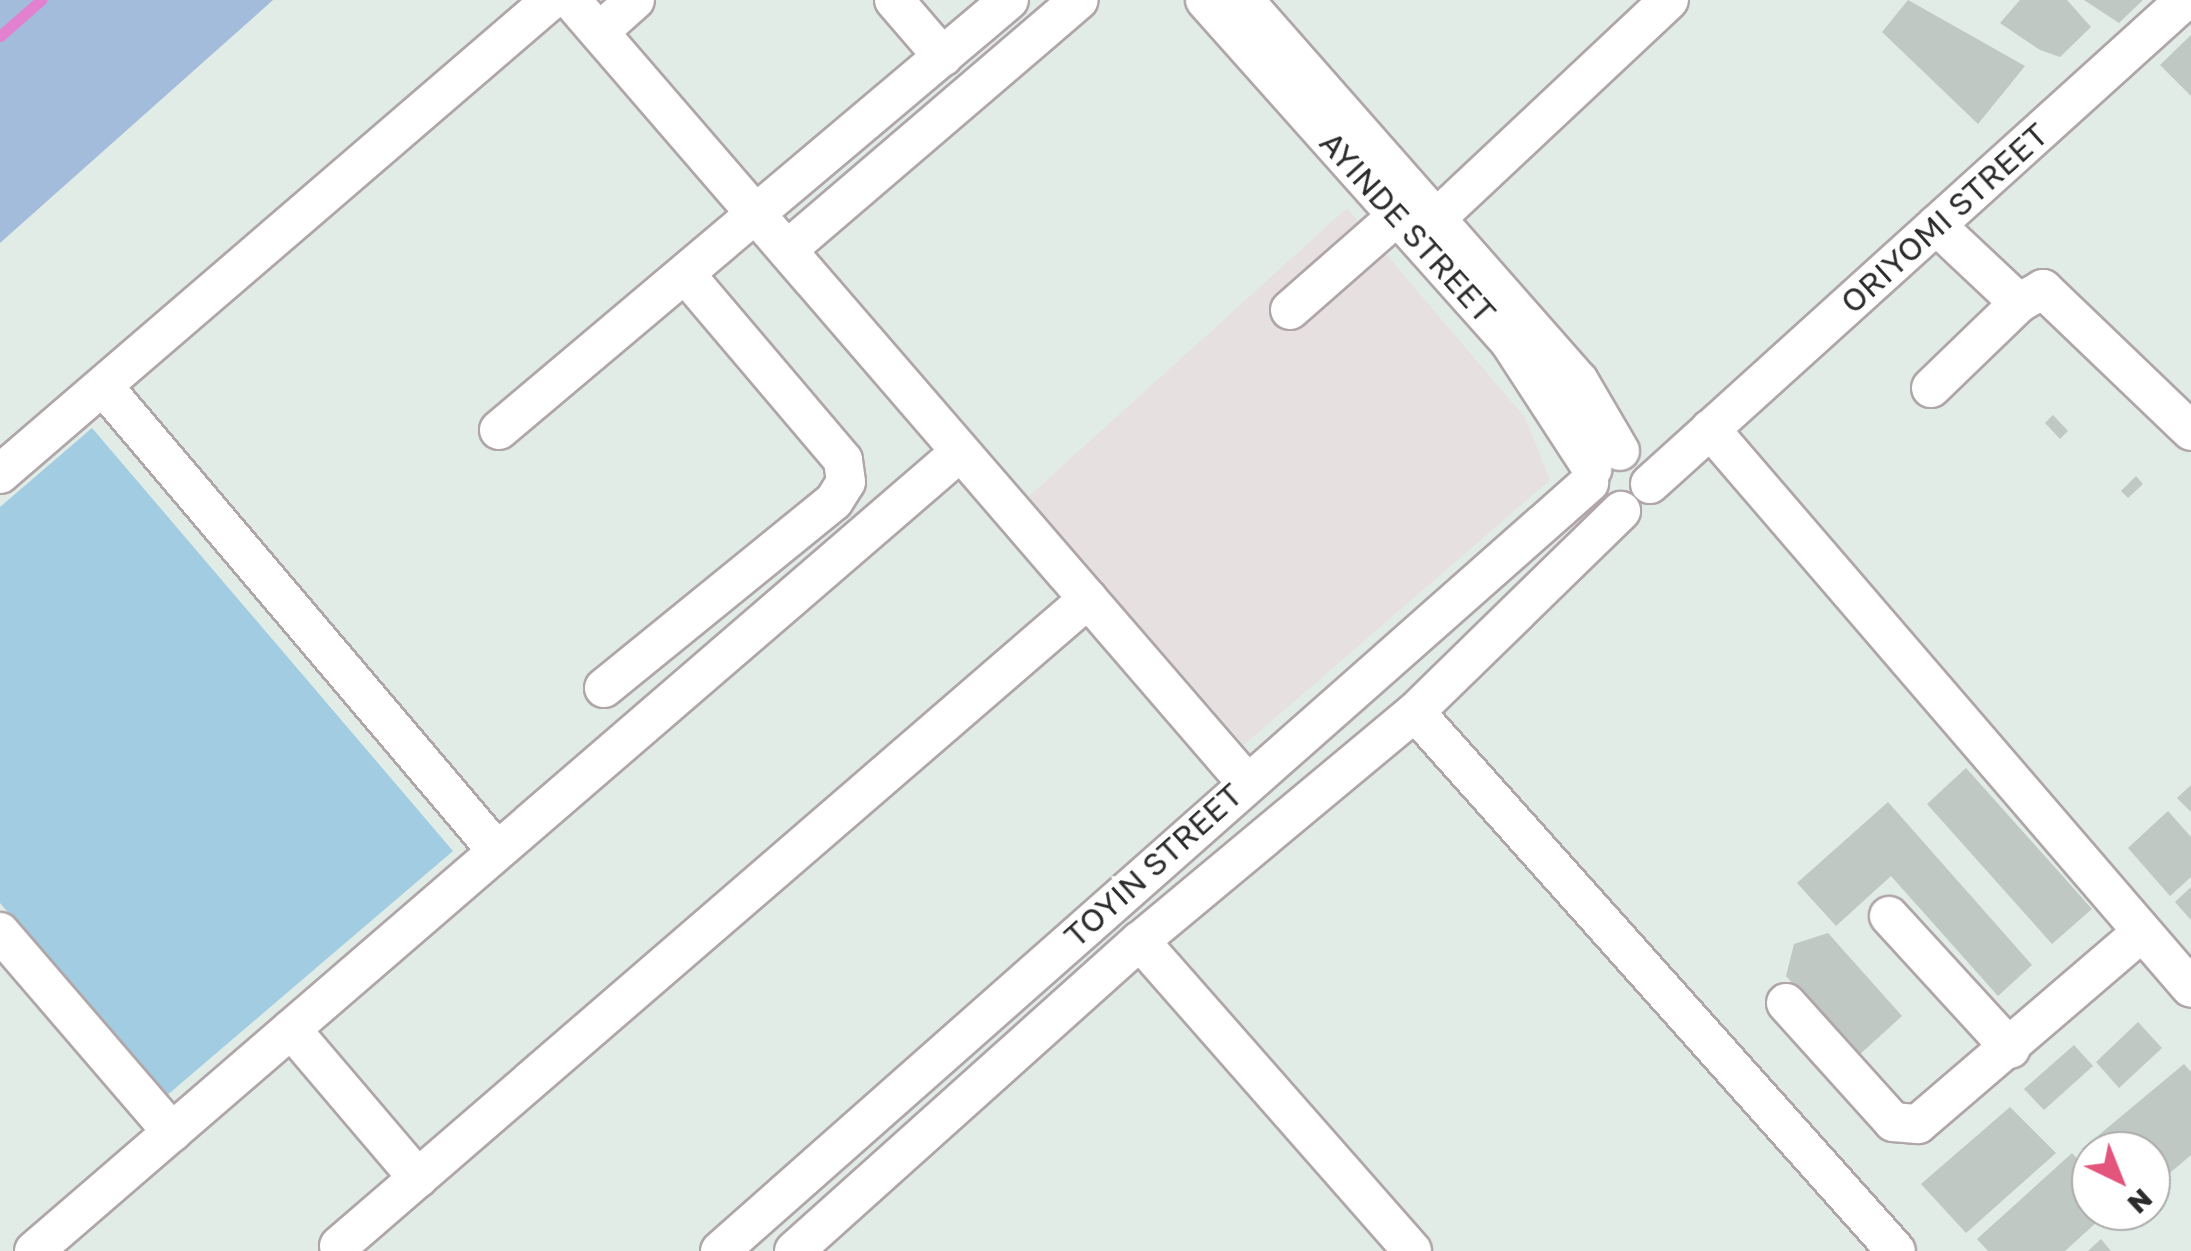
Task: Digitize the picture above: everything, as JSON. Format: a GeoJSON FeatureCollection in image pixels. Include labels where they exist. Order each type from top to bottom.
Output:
{"type":"FeatureCollection","features":[{"type":"Feature","properties":{"kind":"street"},"geometry":{"type":"LineString","coordinates":[[0,474],[551,0]]}},
{"type":"Feature","properties":{"kind":"street"},"geometry":{"type":"LineString","coordinates":[[571,0],[1246,782]]}},
{"type":"Feature","properties":{"kind":"street"},"geometry":{"type":"LineString","coordinates":[[599,32],[635,0]]}},
{"type":"Feature","properties":{"kind":"street"},"geometry":{"type":"LineString","coordinates":[[894,0],[943,57]]}},
{"type":"Feature","properties":{"kind":"street"},"geometry":{"type":"LineString","coordinates":[[499,430],[758,218],[1009,0]]}},
{"type":"Feature","properties":{"kind":"street"},"geometry":{"type":"LineString","coordinates":[[788,250],[913,138],[1079,0]]}},
{"type":"Feature","properties":{"kind":"street","name":"AYINDE STREET"},"geometry":{"type":"LineString","coordinates":[[1205,0],[1618,469]]}},
{"type":"Feature","properties":{"kind":"street","name":"AYINDE STREET"},"geometry":{"type":"LineString","coordinates":[[1244,0],[1440,216],[1580,380],[1618,469]]}},
{"type":"Feature","properties":{"kind":"street"},"geometry":{"type":"LineString","coordinates":[[1440,216],[1670,0]]}},
{"type":"Feature","properties":{"kind":"street","name":"ORIYOMI STREET"},"geometry":{"type":"LineString","coordinates":[[1706,432],[2185,0]]}},
{"type":"Feature","properties":{"kind":"street"},"geometry":{"type":"LineString","coordinates":[[886,106],[913,138]]}},
{"type":"Feature","properties":{"kind":"street"},"geometry":{"type":"LineString","coordinates":[[1290,310],[1398,215]]}},
{"type":"Feature","properties":{"kind":"street"},"geometry":{"type":"LineString","coordinates":[[1936,225],[2019,303]]}},
{"type":"Feature","properties":{"kind":"street"},"geometry":{"type":"LineString","coordinates":[[604,688],[834,501],[846,482],[843,460],[687,276]]}},
{"type":"Feature","properties":{"kind":"street"},"geometry":{"type":"LineString","coordinates":[[1930,388],[2031,292],[2052,292],[2191,431]]}},
{"type":"Feature","properties":{"kind":"street"},"geometry":{"type":"LineString","coordinates":[[102,386],[497,851]]}},
{"type":"Feature","properties":{"kind":"street"},"geometry":{"type":"LineString","coordinates":[[1706,432],[2191,988]]}},
{"type":"Feature","properties":{"kind":"street","name":"TOYIN STREET"},"geometry":{"type":"LineString","coordinates":[[720,1251],[1246,782],[1618,469],[1706,432]]}},
{"type":"Feature","properties":{"kind":"street"},"geometry":{"type":"LineString","coordinates":[[34,1251],[960,452]]}},
{"type":"Feature","properties":{"kind":"street","name":"TOYIN STREET"},"geometry":{"type":"LineString","coordinates":[[794,1251],[1140,941],[1415,712],[1621,511],[1645,497],[1618,469]]}},
{"type":"Feature","properties":{"kind":"street"},"geometry":{"type":"LineString","coordinates":[[339,1246],[1088,599]]}},
{"type":"Feature","properties":{"kind":"street"},"geometry":{"type":"LineString","coordinates":[[1415,712],[1896,1251]]}},
{"type":"Feature","properties":{"kind":"street"},"geometry":{"type":"LineString","coordinates":[[1889,916],[2011,1048]]}},
{"type":"Feature","properties":{"kind":"street"},"geometry":{"type":"LineString","coordinates":[[0,932],[172,1132]]}},
{"type":"Feature","properties":{"kind":"street"},"geometry":{"type":"LineString","coordinates":[[1786,1004],[1894,1122],[1918,1124],[2142,932]]}},
{"type":"Feature","properties":{"kind":"street"},"geometry":{"type":"LineString","coordinates":[[1140,941],[1412,1251]]}},
{"type":"Feature","properties":{"kind":"street"},"geometry":{"type":"LineString","coordinates":[[291,1029],[418,1178]]}},
{"type":"Feature","properties":{"kind":"shaded area"},"geometry":{"type":"Polygon","coordinates":[[[0,0],[273,0],[0,243],[0,0]]]}},
{"type":"Feature","properties":{"kind":"shaded area"},"geometry":{"type":"Polygon","coordinates":[[[1347,208],[1526,419],[1550,480],[1244,745],[1027,498],[1347,208]]]}},
{"type":"Feature","properties":{"kind":"shaded area"},"geometry":{"type":"Polygon","coordinates":[[[92,428],[453,851],[165,1097],[0,903],[0,507],[92,428]]]}},
{"type":"Feature","properties":{"kind":"building"},"geometry":{"type":"Polygon","coordinates":[[[1908,0],[2025,66],[1978,124],[1882,32],[1908,0]]]}},
{"type":"Feature","properties":{"kind":"building"},"geometry":{"type":"Polygon","coordinates":[[[2020,0],[2067,0],[2091,27],[2060,57],[2040,50],[2000,23],[2020,0]]]}},
{"type":"Feature","properties":{"kind":"building"},"geometry":{"type":"Polygon","coordinates":[[[2084,0],[2143,0],[2119,23],[2084,0]]]}},
{"type":"Feature","properties":{"kind":"building"},"geometry":{"type":"Polygon","coordinates":[[[2191,35],[2191,96],[2160,65],[2191,35]]]}},
{"type":"Feature","properties":{"kind":"building"},"geometry":{"type":"Polygon","coordinates":[[[2053,415],[2068,431],[2060,439],[2045,423],[2053,415]]]}},
{"type":"Feature","properties":{"kind":"building"},"geometry":{"type":"Polygon","coordinates":[[[2136,476],[2143,484],[2128,498],[2121,491],[2136,476]]]}},
{"type":"Feature","properties":{"kind":"building"},"geometry":{"type":"Polygon","coordinates":[[[1966,768],[2092,909],[2052,944],[1927,804],[1966,768]]]}},
{"type":"Feature","properties":{"kind":"building"},"geometry":{"type":"Polygon","coordinates":[[[2191,785],[2191,812],[2177,798],[2191,785]]]}},
{"type":"Feature","properties":{"kind":"building"},"geometry":{"type":"Polygon","coordinates":[[[1888,802],[2032,965],[1998,996],[1891,876],[1836,926],[1797,883],[1888,802]]]}},
{"type":"Feature","properties":{"kind":"building"},"geometry":{"type":"Polygon","coordinates":[[[2168,811],[2191,837],[2191,877],[2170,896],[2128,848],[2168,811]]]}},
{"type":"Feature","properties":{"kind":"building"},"geometry":{"type":"Polygon","coordinates":[[[2191,887],[2191,920],[2175,902],[2191,887]]]}},
{"type":"Feature","properties":{"kind":"building"},"geometry":{"type":"Polygon","coordinates":[[[1828,933],[1902,1016],[1858,1056],[1786,976],[1794,944],[1828,933]]]}},
{"type":"Feature","properties":{"kind":"building"},"geometry":{"type":"Polygon","coordinates":[[[2138,1022],[2162,1048],[2119,1088],[2096,1062],[2138,1022]]]}},
{"type":"Feature","properties":{"kind":"building"},"geometry":{"type":"Polygon","coordinates":[[[2074,1045],[2093,1066],[2044,1110],[2024,1089],[2074,1045]]]}},
{"type":"Feature","properties":{"kind":"building"},"geometry":{"type":"Polygon","coordinates":[[[2184,1064],[2191,1072],[2191,1155],[2171,1172],[2171,1131],[2104,1131],[2184,1064]]]}},
{"type":"Feature","properties":{"kind":"building"},"geometry":{"type":"Polygon","coordinates":[[[2010,1107],[2056,1153],[1966,1233],[1921,1184],[2010,1107]]]}},
{"type":"Feature","properties":{"kind":"building"},"geometry":{"type":"Polygon","coordinates":[[[2071,1154],[2071,1231],[2087,1231],[2065,1251],[1988,1251],[1977,1239],[2071,1154]]]}},
{"type":"Feature","properties":{"kind":"building"},"geometry":{"type":"Polygon","coordinates":[[[2101,1239],[2111,1251],[2088,1251],[2101,1239]]]}},
{"type":"Feature","properties":{"kind":"waterway"},"geometry":{"type":"LineString","coordinates":[[0,36],[41,0]]}}]}
